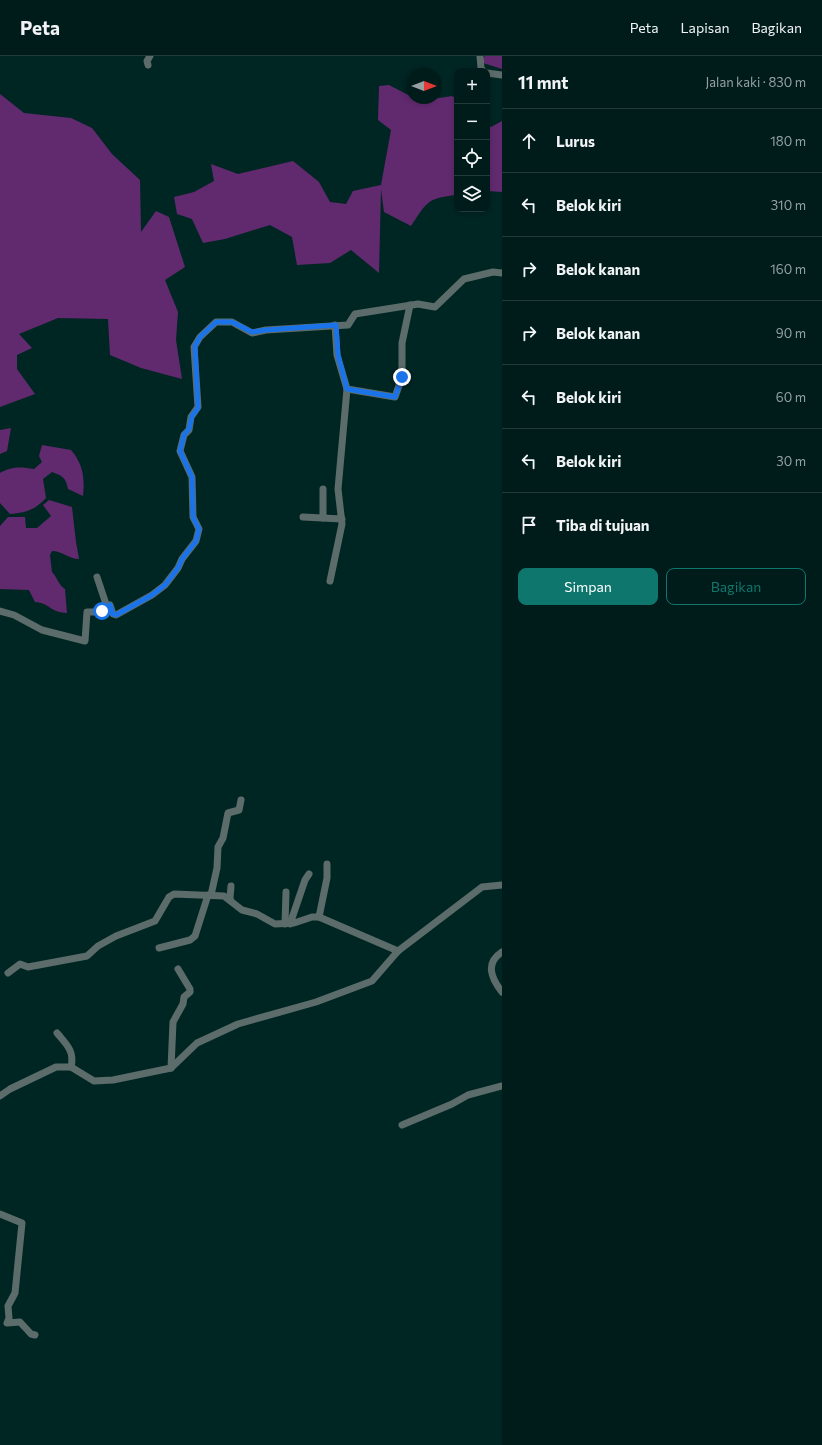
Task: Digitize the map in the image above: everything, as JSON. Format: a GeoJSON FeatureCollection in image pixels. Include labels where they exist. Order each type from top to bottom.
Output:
{"type":"FeatureCollection","features":[{"type":"Feature","properties":{"kind":"street"},"geometry":{"type":"LineString","coordinates":[[148,65],[147,61],[150,56]]}},
{"type":"Feature","properties":{"kind":"street"},"geometry":{"type":"LineString","coordinates":[[480,56],[481,68]]}},
{"type":"Feature","properties":{"kind":"street"},"geometry":{"type":"LineString","coordinates":[[490,73],[502,75]]}},
{"type":"Feature","properties":{"kind":"street"},"geometry":{"type":"LineString","coordinates":[[0,611],[14,615],[42,630],[84,641],[86,640],[87,612],[100,612],[110,605],[113,614],[116,615],[152,595],[165,585],[178,568],[182,559],[196,541],[199,529],[193,517],[192,477],[180,451],[184,435],[189,429],[192,416],[198,408],[194,348],[200,337],[218,321],[232,322],[252,332],[350,324],[355,314],[420,304],[435,307],[464,279],[493,272],[502,273]]}},
{"type":"Feature","properties":{"kind":"street"},"geometry":{"type":"LineString","coordinates":[[347,389],[396,397],[402,377],[402,343],[408,323],[410,305]]}},
{"type":"Feature","properties":{"kind":"street"},"geometry":{"type":"LineString","coordinates":[[330,581],[342,519],[338,489],[347,389],[338,355],[336,325]]}},
{"type":"Feature","properties":{"kind":"street"},"geometry":{"type":"LineString","coordinates":[[323,488],[323,518]]}},
{"type":"Feature","properties":{"kind":"street"},"geometry":{"type":"LineString","coordinates":[[303,517],[342,519]]}},
{"type":"Feature","properties":{"kind":"street"},"geometry":{"type":"LineString","coordinates":[[97,577],[107,607]]}},
{"type":"Feature","properties":{"kind":"street"},"geometry":{"type":"LineString","coordinates":[[159,948],[190,940],[195,936],[210,895],[217,868],[218,847],[223,838],[228,813],[239,810],[241,800]]}},
{"type":"Feature","properties":{"kind":"street"},"geometry":{"type":"LineString","coordinates":[[319,917],[327,878],[327,864]]}},
{"type":"Feature","properties":{"kind":"street"},"geometry":{"type":"LineString","coordinates":[[288,924],[305,880],[309,874]]}},
{"type":"Feature","properties":{"kind":"street"},"geometry":{"type":"LineString","coordinates":[[0,1096],[10,1089],[56,1067],[71,1067],[94,1081],[113,1080],[171,1068],[197,1042],[238,1024],[316,1002],[372,981],[398,950],[482,887],[502,885]]}},
{"type":"Feature","properties":{"kind":"street"},"geometry":{"type":"LineString","coordinates":[[231,886],[231,901]]}},
{"type":"Feature","properties":{"kind":"street"},"geometry":{"type":"LineString","coordinates":[[286,892],[288,924]]}},
{"type":"Feature","properties":{"kind":"street"},"geometry":{"type":"LineString","coordinates":[[8,973],[20,964],[30,967],[88,956],[98,946],[116,936],[155,921],[173,894],[222,896],[242,910],[257,914],[275,924],[302,922],[312,917],[319,917],[398,950]]}},
{"type":"Feature","properties":{"kind":"street"},"geometry":{"type":"LineString","coordinates":[[502,952],[494,958],[491,965],[496,982],[502,992]]}},
{"type":"Feature","properties":{"kind":"street"},"geometry":{"type":"LineString","coordinates":[[171,1068],[173,1022],[183,1004],[184,996],[190,992],[190,987],[181,977],[178,969]]}},
{"type":"Feature","properties":{"kind":"street"},"geometry":{"type":"LineString","coordinates":[[57,1033],[68,1046],[72,1054],[71,1067]]}},
{"type":"Feature","properties":{"kind":"street"},"geometry":{"type":"LineString","coordinates":[[402,1125],[452,1104],[468,1095],[502,1086]]}},
{"type":"Feature","properties":{"kind":"street"},"geometry":{"type":"LineString","coordinates":[[0,1214],[22,1223],[15,1293],[8,1306],[9,1318],[7,1322],[20,1322],[31,1334],[35,1335]]}},
{"type":"Feature","properties":{"kind":"shaded area"},"geometry":{"type":"Polygon","coordinates":[[[485,56],[502,56],[502,69],[480,62],[485,56]]]}},
{"type":"Feature","properties":{"kind":"shaded area"},"geometry":{"type":"Polygon","coordinates":[[[389,85],[406,94],[406,104],[442,104],[442,98],[452,96],[454,97],[454,195],[433,200],[425,206],[411,226],[384,212],[381,189],[379,273],[351,250],[330,263],[297,265],[292,237],[270,225],[225,239],[203,243],[192,219],[177,214],[174,197],[194,192],[214,181],[211,164],[238,174],[293,161],[319,182],[330,202],[346,204],[353,191],[381,185],[391,130],[378,120],[379,86],[389,85]]]}},
{"type":"Feature","properties":{"kind":"shaded area"},"geometry":{"type":"Polygon","coordinates":[[[0,94],[24,113],[71,118],[92,128],[112,154],[140,180],[141,232],[156,211],[169,217],[185,267],[165,280],[178,312],[176,340],[182,379],[141,368],[110,355],[108,319],[58,318],[19,334],[32,348],[17,355],[17,369],[35,394],[0,407],[0,94]]]}},
{"type":"Feature","properties":{"kind":"shaded area"},"geometry":{"type":"Polygon","coordinates":[[[502,121],[502,192],[490,191],[490,126],[491,127],[502,121]]]}},
{"type":"Feature","properties":{"kind":"shaded area"},"geometry":{"type":"Polygon","coordinates":[[[11,428],[7,451],[0,454],[0,430],[11,428]]]}},
{"type":"Feature","properties":{"kind":"shaded area"},"geometry":{"type":"Polygon","coordinates":[[[42,445],[71,450],[81,466],[84,483],[83,496],[68,489],[63,478],[52,472],[43,479],[46,498],[42,502],[30,510],[10,514],[0,503],[0,473],[9,469],[17,468],[34,469],[42,462],[39,456],[42,445]]]}},
{"type":"Feature","properties":{"kind":"shaded area"},"geometry":{"type":"Polygon","coordinates":[[[49,500],[72,507],[79,559],[72,558],[56,551],[52,551],[50,555],[52,572],[61,586],[65,589],[67,613],[57,611],[44,604],[35,602],[29,590],[0,589],[0,526],[8,517],[25,517],[26,528],[37,528],[51,516],[43,505],[49,500]]]}},
{"type":"Feature","properties":{"kind":"route"},"geometry":{"type":"LineString","coordinates":[[102,611],[110,605],[113,614],[116,615],[152,595],[165,585],[196,541],[199,529],[193,517],[192,477],[180,451],[184,435],[189,429],[192,416],[198,408],[194,348],[200,337],[216,322],[232,322],[249,332],[336,325],[338,355],[347,389],[396,397],[402,377]]}}]}
